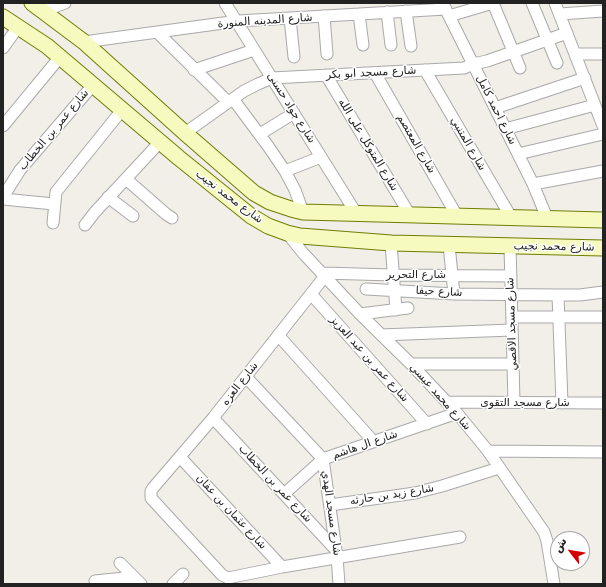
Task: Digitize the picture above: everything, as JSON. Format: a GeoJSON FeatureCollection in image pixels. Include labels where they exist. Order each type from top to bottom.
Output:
{"type":"FeatureCollection","features":[{"type":"Feature","properties":{"kind":"main road","name":"شارع محمد نجيب"},"geometry":{"type":"LineString","coordinates":[[38,7],[84,42],[254,193],[270,202],[303,212],[603,220]]}},
{"type":"Feature","properties":{"kind":"main road","name":"شارع محمد نجيب"},"geometry":{"type":"LineString","coordinates":[[3,17],[47,46],[179,158],[252,216],[268,226],[300,236],[391,243],[603,248]]}},
{"type":"Feature","properties":{"kind":"main road"},"geometry":{"type":"LineString","coordinates":[[120,108],[134,86]]}},
{"type":"Feature","properties":{"kind":"main road"},"geometry":{"type":"LineString","coordinates":[[179,158],[190,137]]}},
{"type":"Feature","properties":{"kind":"street"},"geometry":{"type":"LineString","coordinates":[[38,7],[65,3]]}},
{"type":"Feature","properties":{"kind":"street","name":"شارع جواد حسنى"},"geometry":{"type":"LineString","coordinates":[[225,3],[238,21],[254,50],[356,213]]}},
{"type":"Feature","properties":{"kind":"street"},"geometry":{"type":"LineString","coordinates":[[493,3],[520,68]]}},
{"type":"Feature","properties":{"kind":"street","name":"شارع المدينه المنورة"},"geometry":{"type":"LineString","coordinates":[[84,42],[238,21],[446,9],[493,3]]}},
{"type":"Feature","properties":{"kind":"street"},"geometry":{"type":"LineString","coordinates":[[532,3],[557,63]]}},
{"type":"Feature","properties":{"kind":"street"},"geometry":{"type":"LineString","coordinates":[[555,3],[603,126]]}},
{"type":"Feature","properties":{"kind":"street","name":"شارع احمد كامل"},"geometry":{"type":"LineString","coordinates":[[446,9],[534,184],[547,218]]}},
{"type":"Feature","properties":{"kind":"street"},"geometry":{"type":"LineString","coordinates":[[406,11],[411,46]]}},
{"type":"Feature","properties":{"kind":"street"},"geometry":{"type":"LineString","coordinates":[[387,12],[391,45]]}},
{"type":"Feature","properties":{"kind":"street"},"geometry":{"type":"LineString","coordinates":[[560,14],[603,12]]}},
{"type":"Feature","properties":{"kind":"street"},"geometry":{"type":"LineString","coordinates":[[359,14],[363,45]]}},
{"type":"Feature","properties":{"kind":"street"},"geometry":{"type":"LineString","coordinates":[[324,16],[327,54]]}},
{"type":"Feature","properties":{"kind":"street"},"geometry":{"type":"LineString","coordinates":[[290,18],[294,57]]}},
{"type":"Feature","properties":{"kind":"street"},"geometry":{"type":"LineString","coordinates":[[3,48],[18,27]]}},
{"type":"Feature","properties":{"kind":"street"},"geometry":{"type":"LineString","coordinates":[[157,32],[194,70],[231,101],[260,134],[295,190],[303,212]]}},
{"type":"Feature","properties":{"kind":"street","name":"شارع مسجد ابو بكر"},"geometry":{"type":"LineString","coordinates":[[190,137],[231,101],[258,84],[272,78],[464,68],[567,33]]}},
{"type":"Feature","properties":{"kind":"street"},"geometry":{"type":"LineString","coordinates":[[194,70],[254,50]]}},
{"type":"Feature","properties":{"kind":"street"},"geometry":{"type":"LineString","coordinates":[[576,54],[603,54]]}},
{"type":"Feature","properties":{"kind":"street"},"geometry":{"type":"LineString","coordinates":[[3,126],[60,57]]}},
{"type":"Feature","properties":{"kind":"street","name":"شارع المتنبي"},"geometry":{"type":"LineString","coordinates":[[425,70],[511,217]]}},
{"type":"Feature","properties":{"kind":"street","name":"شارع المعتصم"},"geometry":{"type":"LineString","coordinates":[[375,73],[457,216]]}},
{"type":"Feature","properties":{"kind":"street","name":"شارع المتوكل على الله"},"geometry":{"type":"LineString","coordinates":[[326,76],[410,215]]}},
{"type":"Feature","properties":{"kind":"street"},"geometry":{"type":"LineString","coordinates":[[495,108],[585,78]]}},
{"type":"Feature","properties":{"kind":"street","name":"شارع عمر بن الخطاب"},"geometry":{"type":"LineString","coordinates":[[3,198],[20,170],[93,85]]}},
{"type":"Feature","properties":{"kind":"street"},"geometry":{"type":"LineString","coordinates":[[506,129],[595,105]]}},
{"type":"Feature","properties":{"kind":"street"},"geometry":{"type":"LineString","coordinates":[[53,223],[56,192],[120,108]]}},
{"type":"Feature","properties":{"kind":"street"},"geometry":{"type":"LineString","coordinates":[[260,134],[294,113]]}},
{"type":"Feature","properties":{"kind":"street"},"geometry":{"type":"LineString","coordinates":[[518,154],[603,134]]}},
{"type":"Feature","properties":{"kind":"street"},"geometry":{"type":"LineString","coordinates":[[85,225],[90,217],[108,197],[160,142]]}},
{"type":"Feature","properties":{"kind":"street"},"geometry":{"type":"LineString","coordinates":[[284,172],[322,157]]}},
{"type":"Feature","properties":{"kind":"street"},"geometry":{"type":"LineString","coordinates":[[534,184],[603,171]]}},
{"type":"Feature","properties":{"kind":"street"},"geometry":{"type":"LineString","coordinates":[[126,179],[172,218]]}},
{"type":"Feature","properties":{"kind":"street"},"geometry":{"type":"LineString","coordinates":[[108,197],[133,216]]}},
{"type":"Feature","properties":{"kind":"street"},"geometry":{"type":"LineString","coordinates":[[3,198],[54,204]]}},
{"type":"Feature","properties":{"kind":"street","name":"شارع محمد عيسي"},"geometry":{"type":"LineString","coordinates":[[287,233],[360,314],[411,364],[457,413],[488,451],[546,536],[554,584]]}},
{"type":"Feature","properties":{"kind":"street"},"geometry":{"type":"LineString","coordinates":[[391,243],[396,310]]}},
{"type":"Feature","properties":{"kind":"street"},"geometry":{"type":"LineString","coordinates":[[449,245],[454,294]]}},
{"type":"Feature","properties":{"kind":"street","name":"شارع مسجد الاقصي"},"geometry":{"type":"LineString","coordinates":[[510,246],[514,402]]}},
{"type":"Feature","properties":{"kind":"street","name":"شارع التحرير"},"geometry":{"type":"LineString","coordinates":[[324,275],[511,276]]}},
{"type":"Feature","properties":{"kind":"street","name":"شارع العزه"},"geometry":{"type":"LineString","coordinates":[[282,567],[228,578],[224,577],[152,502],[150,495],[153,488],[246,377],[311,294],[324,275]]}},
{"type":"Feature","properties":{"kind":"street","name":"شارع حيفا"},"geometry":{"type":"LineString","coordinates":[[366,289],[454,294],[580,295],[603,292]]}},
{"type":"Feature","properties":{"kind":"street","name":"شارع عمر بن عبد العزيز"},"geometry":{"type":"LineString","coordinates":[[311,294],[427,424]]}},
{"type":"Feature","properties":{"kind":"street"},"geometry":{"type":"LineString","coordinates":[[558,295],[562,403]]}},
{"type":"Feature","properties":{"kind":"street"},"geometry":{"type":"LineString","coordinates":[[360,314],[408,308]]}},
{"type":"Feature","properties":{"kind":"street"},"geometry":{"type":"LineString","coordinates":[[512,317],[603,317]]}},
{"type":"Feature","properties":{"kind":"street"},"geometry":{"type":"LineString","coordinates":[[381,335],[512,330]]}},
{"type":"Feature","properties":{"kind":"street"},"geometry":{"type":"LineString","coordinates":[[278,335],[374,442]]}},
{"type":"Feature","properties":{"kind":"street"},"geometry":{"type":"LineString","coordinates":[[411,364],[513,364]]}},
{"type":"Feature","properties":{"kind":"street","name":"شارع مسجد الهدي"},"geometry":{"type":"LineString","coordinates":[[246,377],[323,459],[337,554],[339,584]]}},
{"type":"Feature","properties":{"kind":"street","name":"شارع مسجد التقوى"},"geometry":{"type":"LineString","coordinates":[[446,402],[603,403]]}},
{"type":"Feature","properties":{"kind":"street","name":"شارع ال هاشم"},"geometry":{"type":"LineString","coordinates":[[284,494],[323,459],[457,413]]}},
{"type":"Feature","properties":{"kind":"street","name":"شارع عمر بن الخطاب"},"geometry":{"type":"LineString","coordinates":[[213,418],[284,494],[337,554]]}},
{"type":"Feature","properties":{"kind":"street"},"geometry":{"type":"LineString","coordinates":[[488,451],[603,452]]}},
{"type":"Feature","properties":{"kind":"street","name":"شارع عثمان بن عفان"},"geometry":{"type":"LineString","coordinates":[[180,456],[282,567]]}},
{"type":"Feature","properties":{"kind":"street","name":"شارع زيد بن حارثه"},"geometry":{"type":"LineString","coordinates":[[330,504],[415,493],[499,468]]}},
{"type":"Feature","properties":{"kind":"street"},"geometry":{"type":"LineString","coordinates":[[282,567],[337,554],[460,537]]}},
{"type":"Feature","properties":{"kind":"street"},"geometry":{"type":"LineString","coordinates":[[120,563],[137,581]]}},
{"type":"Feature","properties":{"kind":"street"},"geometry":{"type":"LineString","coordinates":[[173,584],[183,574]]}},
{"type":"Feature","properties":{"kind":"street"},"geometry":{"type":"LineString","coordinates":[[95,581],[137,581]]}}]}
